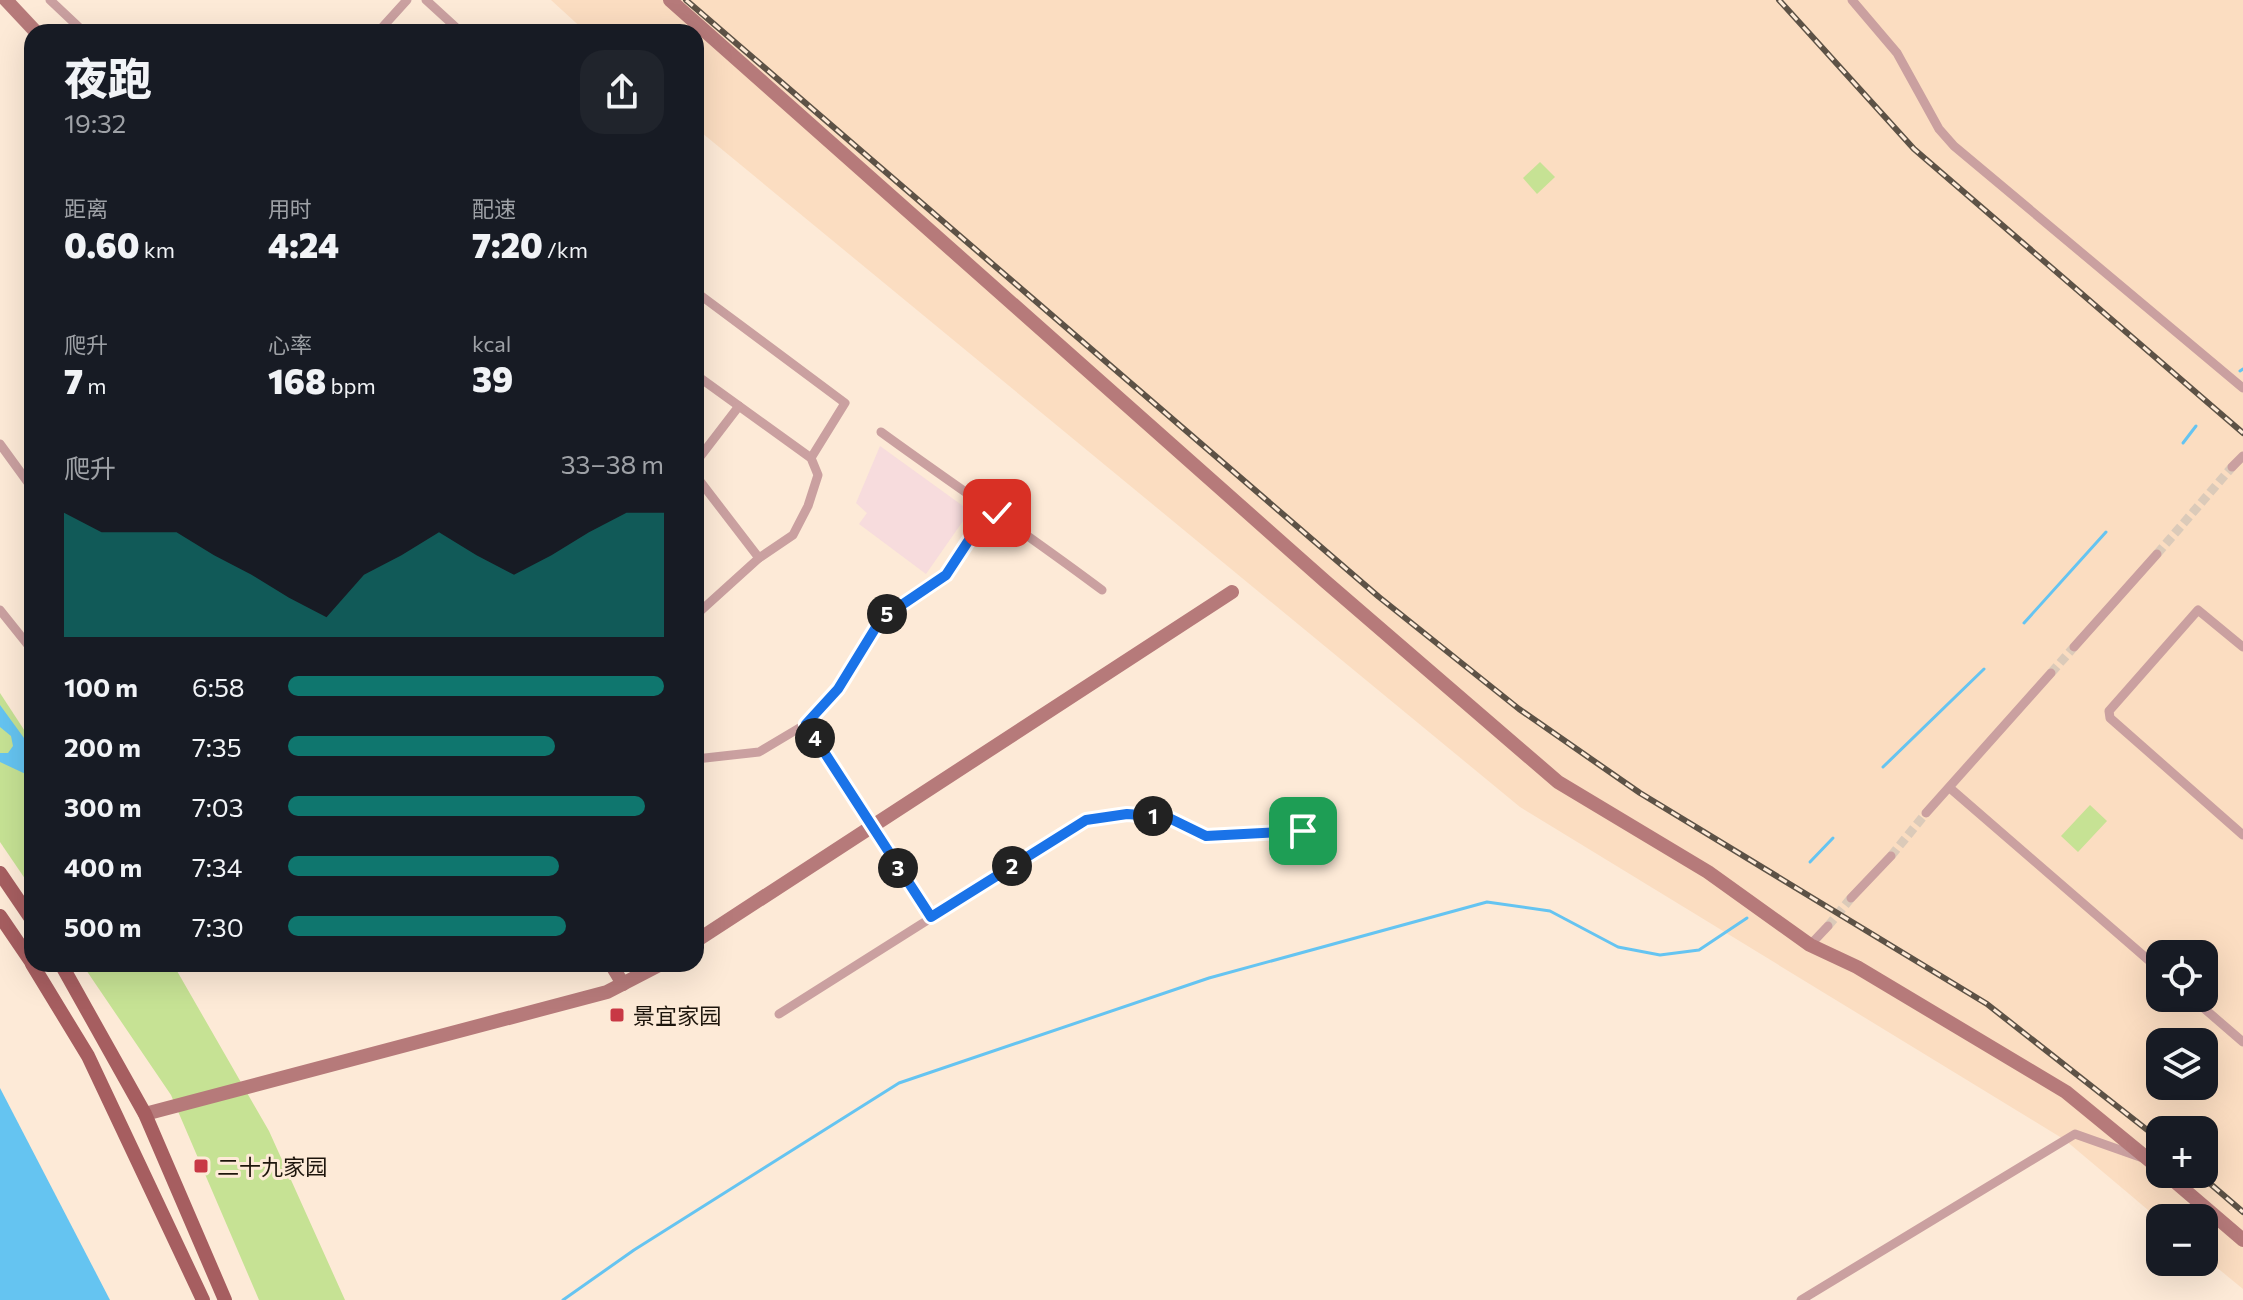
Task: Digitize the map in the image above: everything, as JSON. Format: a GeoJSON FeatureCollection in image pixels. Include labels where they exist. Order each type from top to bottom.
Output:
{"type":"FeatureCollection","features":[{"type":"Feature","properties":{"kind":"main road"},"geometry":{"type":"LineString","coordinates":[[0,873],[24,908]]}},
{"type":"Feature","properties":{"kind":"main road"},"geometry":{"type":"LineString","coordinates":[[0,916],[24,952]]}},
{"type":"Feature","properties":{"kind":"main road"},"geometry":{"type":"LineString","coordinates":[[37,972],[88,1056],[203,1300]]}},
{"type":"Feature","properties":{"kind":"main road"},"geometry":{"type":"LineString","coordinates":[[65,972],[145,1114],[225,1300]]}},
{"type":"Feature","properties":{"kind":"street"},"geometry":{"type":"LineString","coordinates":[[6,0],[28,24]]}},
{"type":"Feature","properties":{"kind":"street"},"geometry":{"type":"LineString","coordinates":[[50,0],[76,24]]}},
{"type":"Feature","properties":{"kind":"street"},"geometry":{"type":"LineString","coordinates":[[385,24],[407,0]]}},
{"type":"Feature","properties":{"kind":"street"},"geometry":{"type":"LineString","coordinates":[[426,0],[452,24]]}},
{"type":"Feature","properties":{"kind":"street"},"geometry":{"type":"LineString","coordinates":[[670,0],[697,24]]}},
{"type":"Feature","properties":{"kind":"street"},"geometry":{"type":"LineString","coordinates":[[1852,0],[1897,53],[1939,129],[1954,146],[2243,388]]}},
{"type":"Feature","properties":{"kind":"street"},"geometry":{"type":"LineString","coordinates":[[704,30],[1326,582],[1558,782],[1708,872],[1810,945],[1857,967],[2066,1092],[2146,1158]]}},
{"type":"Feature","properties":{"kind":"street"},"geometry":{"type":"LineString","coordinates":[[704,298],[845,403],[811,458]]}},
{"type":"Feature","properties":{"kind":"street"},"geometry":{"type":"LineString","coordinates":[[704,381],[811,458],[818,475],[808,506],[793,535],[759,558],[704,608]]}},
{"type":"Feature","properties":{"kind":"street"},"geometry":{"type":"LineString","coordinates":[[704,452],[739,406]]}},
{"type":"Feature","properties":{"kind":"street"},"geometry":{"type":"LineString","coordinates":[[881,432],[988,511],[1010,521],[1102,590]]}},
{"type":"Feature","properties":{"kind":"street"},"geometry":{"type":"LineString","coordinates":[[0,444],[24,477]]}},
{"type":"Feature","properties":{"kind":"street"},"geometry":{"type":"LineString","coordinates":[[2232,467],[2243,456]]}},
{"type":"Feature","properties":{"kind":"street"},"geometry":{"type":"LineString","coordinates":[[704,486],[759,558]]}},
{"type":"Feature","properties":{"kind":"street"},"geometry":{"type":"LineString","coordinates":[[704,758],[759,752],[806,724],[838,689],[881,619],[946,575],[988,511]]}},
{"type":"Feature","properties":{"kind":"street"},"geometry":{"type":"LineString","coordinates":[[2074,647],[2157,554]]}},
{"type":"Feature","properties":{"kind":"street"},"geometry":{"type":"LineString","coordinates":[[704,936],[869,825],[1232,592]]}},
{"type":"Feature","properties":{"kind":"street"},"geometry":{"type":"LineString","coordinates":[[0,610],[24,640]]}},
{"type":"Feature","properties":{"kind":"street"},"geometry":{"type":"LineString","coordinates":[[2243,647],[2198,610],[2109,711],[2110,718],[2243,835]]}},
{"type":"Feature","properties":{"kind":"street"},"geometry":{"type":"LineString","coordinates":[[1926,813],[1951,789],[2051,673]]}},
{"type":"Feature","properties":{"kind":"street"},"geometry":{"type":"LineString","coordinates":[[806,724],[931,917]]}},
{"type":"Feature","properties":{"kind":"street"},"geometry":{"type":"LineString","coordinates":[[1951,789],[2146,958]]}},
{"type":"Feature","properties":{"kind":"street"},"geometry":{"type":"LineString","coordinates":[[779,1014],[1086,820],[1127,814],[1167,817],[1206,836],[1303,831],[1321,814]]}},
{"type":"Feature","properties":{"kind":"street"},"geometry":{"type":"LineString","coordinates":[[1851,898],[1891,856]]}},
{"type":"Feature","properties":{"kind":"street"},"geometry":{"type":"LineString","coordinates":[[1810,945],[1828,926]]}},
{"type":"Feature","properties":{"kind":"street"},"geometry":{"type":"LineString","coordinates":[[616,972],[623,984]]}},
{"type":"Feature","properties":{"kind":"street"},"geometry":{"type":"LineString","coordinates":[[145,1114],[607,992],[646,972]]}},
{"type":"Feature","properties":{"kind":"street"},"geometry":{"type":"LineString","coordinates":[[2208,1012],[2243,1042]]}},
{"type":"Feature","properties":{"kind":"street"},"geometry":{"type":"LineString","coordinates":[[1801,1300],[2075,1134],[2146,1162]]}},
{"type":"Feature","properties":{"kind":"street"},"geometry":{"type":"LineString","coordinates":[[2182,1188],[2243,1240]]}},
{"type":"Feature","properties":{"kind":"shaded area"},"geometry":{"type":"Polygon","coordinates":[[[551,0],[2243,0],[2243,1289],[2218,1268],[2218,1204],[2146,1204],[2146,1208],[2065,1140],[1520,807],[704,135],[704,24],[577,24],[551,0]]]}},
{"type":"Feature","properties":{"kind":"shaded area"},"geometry":{"type":"Polygon","coordinates":[[[880,446],[970,511],[926,574],[859,524],[867,513],[856,503],[880,446]]]}},
{"type":"Feature","properties":{"kind":"green space"},"geometry":{"type":"Polygon","coordinates":[[[1540,162],[1555,177],[1537,194],[1523,178],[1540,162]]]}},
{"type":"Feature","properties":{"kind":"green space"},"geometry":{"type":"Polygon","coordinates":[[[0,693],[24,730],[24,877],[0,842],[0,693]]]}},
{"type":"Feature","properties":{"kind":"green space"},"geometry":{"type":"Polygon","coordinates":[[[2090,805],[2107,821],[2078,852],[2061,836],[2090,805]]]}},
{"type":"Feature","properties":{"kind":"green space"},"geometry":{"type":"Polygon","coordinates":[[[87,972],[178,972],[269,1131],[345,1300],[259,1300],[171,1095],[87,972]]]}},
{"type":"Feature","properties":{"kind":"water"},"geometry":{"type":"Polygon","coordinates":[[[0,705],[24,738],[24,773],[0,762],[0,753],[8,753],[13,746],[11,736],[0,727],[0,705]]]}},
{"type":"Feature","properties":{"kind":"water"},"geometry":{"type":"Polygon","coordinates":[[[0,1088],[110,1300],[0,1300],[0,1088]]]}},
{"type":"Feature","properties":{"kind":"waterway"},"geometry":{"type":"LineString","coordinates":[[2183,443],[2196,426]]}},
{"type":"Feature","properties":{"kind":"waterway"},"geometry":{"type":"LineString","coordinates":[[2024,623],[2106,532]]}},
{"type":"Feature","properties":{"kind":"waterway"},"geometry":{"type":"LineString","coordinates":[[1883,767],[1984,669]]}},
{"type":"Feature","properties":{"kind":"waterway"},"geometry":{"type":"LineString","coordinates":[[1810,862],[1833,838]]}},
{"type":"Feature","properties":{"kind":"waterway"},"geometry":{"type":"LineString","coordinates":[[563,1300],[634,1250],[899,1083],[1209,978],[1487,902],[1550,911],[1618,947],[1660,955],[1699,950],[1747,918]]}},
{"type":"Feature","properties":{"kind":"tunnel"},"geometry":{"type":"LineString","coordinates":[[2157,554],[2232,467]]}},
{"type":"Feature","properties":{"kind":"tunnel"},"geometry":{"type":"LineString","coordinates":[[2051,673],[2074,647]]}},
{"type":"Feature","properties":{"kind":"tunnel"},"geometry":{"type":"LineString","coordinates":[[1891,856],[1926,813]]}},
{"type":"Feature","properties":{"kind":"tunnel"},"geometry":{"type":"LineString","coordinates":[[1828,926],[1851,898]]}},
{"type":"Feature","properties":{"kind":"railway"},"geometry":{"type":"LineString","coordinates":[[686,0],[1379,597],[1519,709],[1640,793],[1987,1004],[2146,1129]]}},
{"type":"Feature","properties":{"kind":"railway"},"geometry":{"type":"LineString","coordinates":[[1779,0],[1914,149],[2243,433]]}},
{"type":"Feature","properties":{"kind":"railway"},"geometry":{"type":"LineString","coordinates":[[2215,1188],[2243,1212]]}},
{"type":"Feature","properties":{"kind":"place","name":"景宜家园"},"geometry":{"type":"Point","coordinates":[617,1015]}},
{"type":"Feature","properties":{"kind":"place","name":"二十九家园"},"geometry":{"type":"Point","coordinates":[201,1166]}},
{"type":"Feature","properties":{"kind":"route"},"geometry":{"type":"LineString","coordinates":[[997,513],[988,511],[946,575],[881,619],[838,689],[806,724],[931,917],[1086,820],[1127,814],[1167,817],[1206,836],[1303,831]]}}]}
